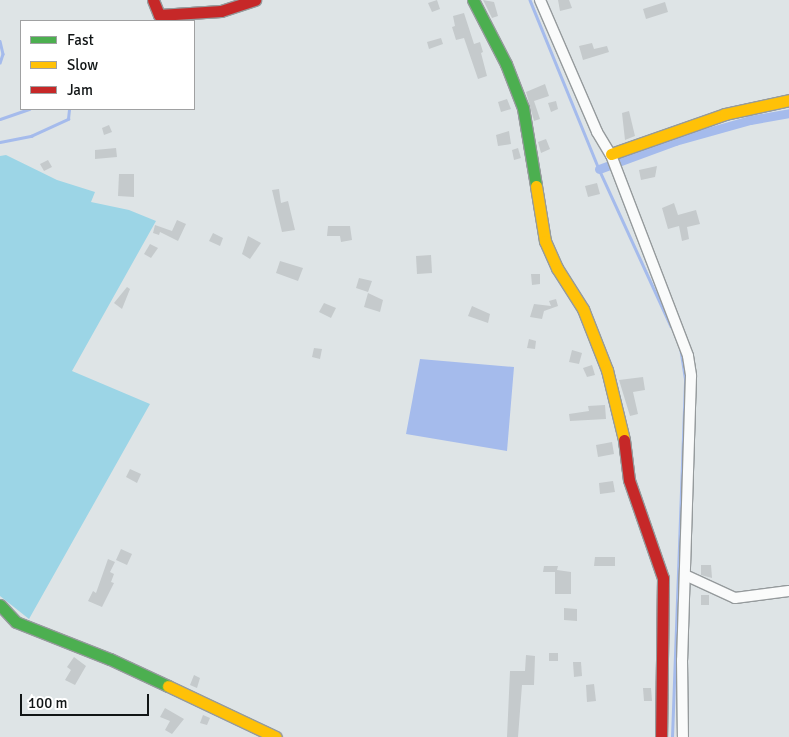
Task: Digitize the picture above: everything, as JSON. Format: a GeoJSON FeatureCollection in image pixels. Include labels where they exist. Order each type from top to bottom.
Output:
{"type":"FeatureCollection","features":[{"type":"Feature","properties":{"kind":"street"},"geometry":{"type":"LineString","coordinates":[[153,0],[159,15],[221,11],[255,0]]}},
{"type":"Feature","properties":{"kind":"street"},"geometry":{"type":"LineString","coordinates":[[473,0],[506,64],[523,108],[545,241],[557,268],[583,309],[607,370],[622,421],[629,480],[663,578],[661,737]]}},
{"type":"Feature","properties":{"kind":"street"},"geometry":{"type":"LineString","coordinates":[[540,0],[597,132],[611,154],[688,356],[691,385],[685,575],[683,737]]}},
{"type":"Feature","properties":{"kind":"street"},"geometry":{"type":"LineString","coordinates":[[611,154],[724,114],[789,100]]}},
{"type":"Feature","properties":{"kind":"street"},"geometry":{"type":"LineString","coordinates":[[685,575],[735,598],[789,591]]}},
{"type":"Feature","properties":{"kind":"street"},"geometry":{"type":"LineString","coordinates":[[0,606],[16,622],[110,659],[276,737]]}},
{"type":"Feature","properties":{"kind":"shaded area"},"geometry":{"type":"Polygon","coordinates":[[[6,155],[57,180],[95,192],[91,202],[129,210],[156,221],[72,371],[150,404],[29,619],[0,596],[0,156],[6,155]]]}},
{"type":"Feature","properties":{"kind":"shaded area"},"geometry":{"type":"Polygon","coordinates":[[[420,359],[514,367],[507,451],[406,434],[420,359]]]}},
{"type":"Feature","properties":{"kind":"building"},"geometry":{"type":"Polygon","coordinates":[[[437,0],[440,9],[432,12],[428,3],[437,0]]]}},
{"type":"Feature","properties":{"kind":"building"},"geometry":{"type":"Polygon","coordinates":[[[483,0],[494,2],[498,16],[492,18],[483,0]]]}},
{"type":"Feature","properties":{"kind":"building"},"geometry":{"type":"Polygon","coordinates":[[[558,0],[569,0],[572,8],[560,11],[558,0]]]}},
{"type":"Feature","properties":{"kind":"building"},"geometry":{"type":"Polygon","coordinates":[[[665,2],[668,12],[646,19],[643,9],[665,2]]]}},
{"type":"Feature","properties":{"kind":"building"},"geometry":{"type":"Polygon","coordinates":[[[464,13],[474,44],[480,42],[483,52],[481,53],[487,76],[478,79],[464,38],[456,40],[452,27],[455,26],[453,16],[464,13]]]}},
{"type":"Feature","properties":{"kind":"building"},"geometry":{"type":"Polygon","coordinates":[[[441,38],[443,44],[429,49],[427,42],[441,38]]]}},
{"type":"Feature","properties":{"kind":"building"},"geometry":{"type":"Polygon","coordinates":[[[592,43],[594,49],[607,46],[609,52],[583,60],[579,46],[592,43]]]}},
{"type":"Feature","properties":{"kind":"building"},"geometry":{"type":"Polygon","coordinates":[[[545,84],[549,96],[534,101],[540,119],[534,121],[526,92],[545,84]]]}},
{"type":"Feature","properties":{"kind":"building"},"geometry":{"type":"Polygon","coordinates":[[[507,99],[511,109],[501,112],[498,102],[507,99]]]}},
{"type":"Feature","properties":{"kind":"building"},"geometry":{"type":"Polygon","coordinates":[[[556,101],[558,109],[551,112],[548,103],[556,101]]]}},
{"type":"Feature","properties":{"kind":"building"},"geometry":{"type":"Polygon","coordinates":[[[629,111],[635,136],[625,140],[622,113],[629,111]]]}},
{"type":"Feature","properties":{"kind":"building"},"geometry":{"type":"Polygon","coordinates":[[[109,125],[112,132],[104,135],[102,128],[109,125]]]}},
{"type":"Feature","properties":{"kind":"building"},"geometry":{"type":"Polygon","coordinates":[[[509,131],[511,144],[498,146],[496,135],[509,131]]]}},
{"type":"Feature","properties":{"kind":"building"},"geometry":{"type":"Polygon","coordinates":[[[546,139],[550,149],[541,153],[538,142],[546,139]]]}},
{"type":"Feature","properties":{"kind":"building"},"geometry":{"type":"Polygon","coordinates":[[[116,148],[117,157],[95,159],[95,150],[116,148]]]}},
{"type":"Feature","properties":{"kind":"building"},"geometry":{"type":"Polygon","coordinates":[[[518,148],[521,158],[514,160],[512,150],[518,148]]]}},
{"type":"Feature","properties":{"kind":"building"},"geometry":{"type":"Polygon","coordinates":[[[48,160],[52,167],[44,171],[40,164],[48,160]]]}},
{"type":"Feature","properties":{"kind":"building"},"geometry":{"type":"Polygon","coordinates":[[[657,166],[655,177],[641,180],[639,170],[657,166]]]}},
{"type":"Feature","properties":{"kind":"building"},"geometry":{"type":"Polygon","coordinates":[[[119,174],[134,174],[134,197],[118,196],[119,174]]]}},
{"type":"Feature","properties":{"kind":"building"},"geometry":{"type":"Polygon","coordinates":[[[597,183],[600,194],[588,197],[585,186],[597,183]]]}},
{"type":"Feature","properties":{"kind":"building"},"geometry":{"type":"Polygon","coordinates":[[[279,189],[281,203],[288,201],[295,230],[282,232],[272,190],[279,189]]]}},
{"type":"Feature","properties":{"kind":"building"},"geometry":{"type":"Polygon","coordinates":[[[674,203],[678,215],[696,210],[700,224],[687,227],[689,239],[682,241],[679,226],[668,229],[662,208],[674,203]]]}},
{"type":"Feature","properties":{"kind":"building"},"geometry":{"type":"Polygon","coordinates":[[[177,220],[186,224],[178,241],[160,232],[159,235],[153,233],[155,225],[172,231],[177,220]]]}},
{"type":"Feature","properties":{"kind":"building"},"geometry":{"type":"Polygon","coordinates":[[[328,226],[350,226],[352,240],[341,242],[340,236],[327,236],[328,226]]]}},
{"type":"Feature","properties":{"kind":"building"},"geometry":{"type":"Polygon","coordinates":[[[213,233],[223,238],[220,246],[209,241],[213,233]]]}},
{"type":"Feature","properties":{"kind":"building"},"geometry":{"type":"Polygon","coordinates":[[[248,236],[261,243],[250,259],[242,254],[248,236]]]}},
{"type":"Feature","properties":{"kind":"building"},"geometry":{"type":"Polygon","coordinates":[[[150,244],[158,248],[151,258],[144,254],[150,244]]]}},
{"type":"Feature","properties":{"kind":"building"},"geometry":{"type":"Polygon","coordinates":[[[431,255],[432,273],[417,274],[416,256],[431,255]]]}},
{"type":"Feature","properties":{"kind":"building"},"geometry":{"type":"Polygon","coordinates":[[[280,261],[303,268],[298,281],[276,273],[280,261]]]}},
{"type":"Feature","properties":{"kind":"building"},"geometry":{"type":"Polygon","coordinates":[[[531,274],[540,274],[540,284],[532,285],[531,274]]]}},
{"type":"Feature","properties":{"kind":"building"},"geometry":{"type":"Polygon","coordinates":[[[359,278],[372,281],[368,292],[356,288],[359,278]]]}},
{"type":"Feature","properties":{"kind":"building"},"geometry":{"type":"Polygon","coordinates":[[[127,287],[130,289],[122,309],[114,303],[127,287]]]}},
{"type":"Feature","properties":{"kind":"building"},"geometry":{"type":"Polygon","coordinates":[[[368,293],[383,300],[380,312],[364,307],[368,293]]]}},
{"type":"Feature","properties":{"kind":"building"},"geometry":{"type":"Polygon","coordinates":[[[556,299],[558,306],[544,311],[542,319],[530,317],[534,304],[551,306],[549,301],[556,299]]]}},
{"type":"Feature","properties":{"kind":"building"},"geometry":{"type":"Polygon","coordinates":[[[324,303],[336,308],[331,318],[319,312],[324,303]]]}},
{"type":"Feature","properties":{"kind":"building"},"geometry":{"type":"Polygon","coordinates":[[[472,306],[490,314],[488,323],[468,316],[472,306]]]}},
{"type":"Feature","properties":{"kind":"building"},"geometry":{"type":"Polygon","coordinates":[[[529,339],[536,341],[535,349],[527,348],[529,339]]]}},
{"type":"Feature","properties":{"kind":"building"},"geometry":{"type":"Polygon","coordinates":[[[314,348],[322,349],[320,359],[312,357],[314,348]]]}},
{"type":"Feature","properties":{"kind":"building"},"geometry":{"type":"Polygon","coordinates":[[[572,350],[582,353],[579,364],[569,362],[572,350]]]}},
{"type":"Feature","properties":{"kind":"building"},"geometry":{"type":"Polygon","coordinates":[[[592,365],[595,375],[587,377],[583,368],[592,365]]]}},
{"type":"Feature","properties":{"kind":"building"},"geometry":{"type":"Polygon","coordinates":[[[643,377],[645,390],[633,392],[638,414],[630,416],[619,380],[643,377]]]}},
{"type":"Feature","properties":{"kind":"building"},"geometry":{"type":"Polygon","coordinates":[[[605,405],[606,419],[570,421],[569,414],[589,411],[588,406],[605,405]]]}},
{"type":"Feature","properties":{"kind":"building"},"geometry":{"type":"Polygon","coordinates":[[[612,442],[614,454],[598,457],[596,445],[612,442]]]}},
{"type":"Feature","properties":{"kind":"building"},"geometry":{"type":"Polygon","coordinates":[[[130,469],[141,474],[137,483],[126,477],[130,469]]]}},
{"type":"Feature","properties":{"kind":"building"},"geometry":{"type":"Polygon","coordinates":[[[613,481],[615,492],[600,494],[599,483],[613,481]]]}},
{"type":"Feature","properties":{"kind":"building"},"geometry":{"type":"Polygon","coordinates":[[[121,549],[132,554],[127,565],[116,560],[121,549]]]}},
{"type":"Feature","properties":{"kind":"building"},"geometry":{"type":"Polygon","coordinates":[[[595,557],[615,557],[615,566],[594,566],[595,557]]]}},
{"type":"Feature","properties":{"kind":"building"},"geometry":{"type":"Polygon","coordinates":[[[108,559],[115,562],[110,572],[114,574],[111,582],[114,583],[102,607],[88,601],[93,591],[96,593],[108,559]]]}},
{"type":"Feature","properties":{"kind":"building"},"geometry":{"type":"Polygon","coordinates":[[[701,565],[711,565],[712,578],[701,575],[701,565]]]}},
{"type":"Feature","properties":{"kind":"building"},"geometry":{"type":"Polygon","coordinates":[[[544,566],[558,566],[557,570],[571,572],[571,594],[555,594],[555,572],[543,572],[544,566]]]}},
{"type":"Feature","properties":{"kind":"building"},"geometry":{"type":"Polygon","coordinates":[[[701,595],[709,595],[709,605],[701,605],[701,595]]]}},
{"type":"Feature","properties":{"kind":"building"},"geometry":{"type":"Polygon","coordinates":[[[564,608],[577,609],[577,621],[564,620],[564,608]]]}},
{"type":"Feature","properties":{"kind":"building"},"geometry":{"type":"Polygon","coordinates":[[[549,653],[558,653],[558,661],[549,661],[549,653]]]}},
{"type":"Feature","properties":{"kind":"building"},"geometry":{"type":"Polygon","coordinates":[[[526,655],[535,656],[534,685],[522,685],[518,737],[507,737],[510,671],[525,671],[526,655]]]}},
{"type":"Feature","properties":{"kind":"building"},"geometry":{"type":"Polygon","coordinates":[[[74,657],[86,666],[75,685],[65,680],[71,670],[67,667],[74,657]]]}},
{"type":"Feature","properties":{"kind":"building"},"geometry":{"type":"Polygon","coordinates":[[[573,662],[581,662],[582,676],[574,677],[573,662]]]}},
{"type":"Feature","properties":{"kind":"building"},"geometry":{"type":"Polygon","coordinates":[[[194,675],[200,678],[197,688],[190,685],[194,675]]]}},
{"type":"Feature","properties":{"kind":"building"},"geometry":{"type":"Polygon","coordinates":[[[594,684],[596,701],[587,702],[586,685],[594,684]]]}},
{"type":"Feature","properties":{"kind":"building"},"geometry":{"type":"Polygon","coordinates":[[[643,688],[651,688],[652,701],[644,701],[643,688]]]}},
{"type":"Feature","properties":{"kind":"building"},"geometry":{"type":"Polygon","coordinates":[[[165,708],[184,719],[172,734],[165,730],[170,721],[160,717],[165,708]]]}},
{"type":"Feature","properties":{"kind":"building"},"geometry":{"type":"Polygon","coordinates":[[[203,715],[210,718],[207,725],[200,723],[203,715]]]}},
{"type":"Feature","properties":{"kind":"waterway"},"geometry":{"type":"LineString","coordinates":[[530,0],[599,169],[671,326]]}},
{"type":"Feature","properties":{"kind":"waterway"},"geometry":{"type":"LineString","coordinates":[[0,41],[3,54],[0,63]]}},
{"type":"Feature","properties":{"kind":"waterway"},"geometry":{"type":"LineString","coordinates":[[0,119],[26,110]]}},
{"type":"Feature","properties":{"kind":"waterway"},"geometry":{"type":"LineString","coordinates":[[0,142],[31,136],[68,119],[69,110]]}},
{"type":"Feature","properties":{"kind":"waterway"},"geometry":{"type":"LineString","coordinates":[[599,169],[675,141],[750,120],[789,113]]}},
{"type":"Feature","properties":{"kind":"waterway"},"geometry":{"type":"LineString","coordinates":[[672,737],[685,379],[680,348]]}},
{"type":"Feature","properties":{"kind":"traffic: fast"},"geometry":{"type":"LineString","coordinates":[[473,0],[506,64],[523,108],[536,186]]}},
{"type":"Feature","properties":{"kind":"traffic: fast"},"geometry":{"type":"LineString","coordinates":[[0,605],[16,622],[110,659],[168,686]]}},
{"type":"Feature","properties":{"kind":"traffic: slow"},"geometry":{"type":"LineString","coordinates":[[611,154],[725,114],[789,100]]}},
{"type":"Feature","properties":{"kind":"traffic: slow"},"geometry":{"type":"LineString","coordinates":[[536,186],[545,241],[557,268],[583,309],[607,370],[624,440]]}},
{"type":"Feature","properties":{"kind":"traffic: slow"},"geometry":{"type":"LineString","coordinates":[[168,686],[276,737]]}},
{"type":"Feature","properties":{"kind":"traffic: jam"},"geometry":{"type":"LineString","coordinates":[[153,0],[159,15],[221,11],[255,0]]}},
{"type":"Feature","properties":{"kind":"traffic: jam"},"geometry":{"type":"LineString","coordinates":[[624,440],[629,480],[663,578],[661,737]]}}]}
